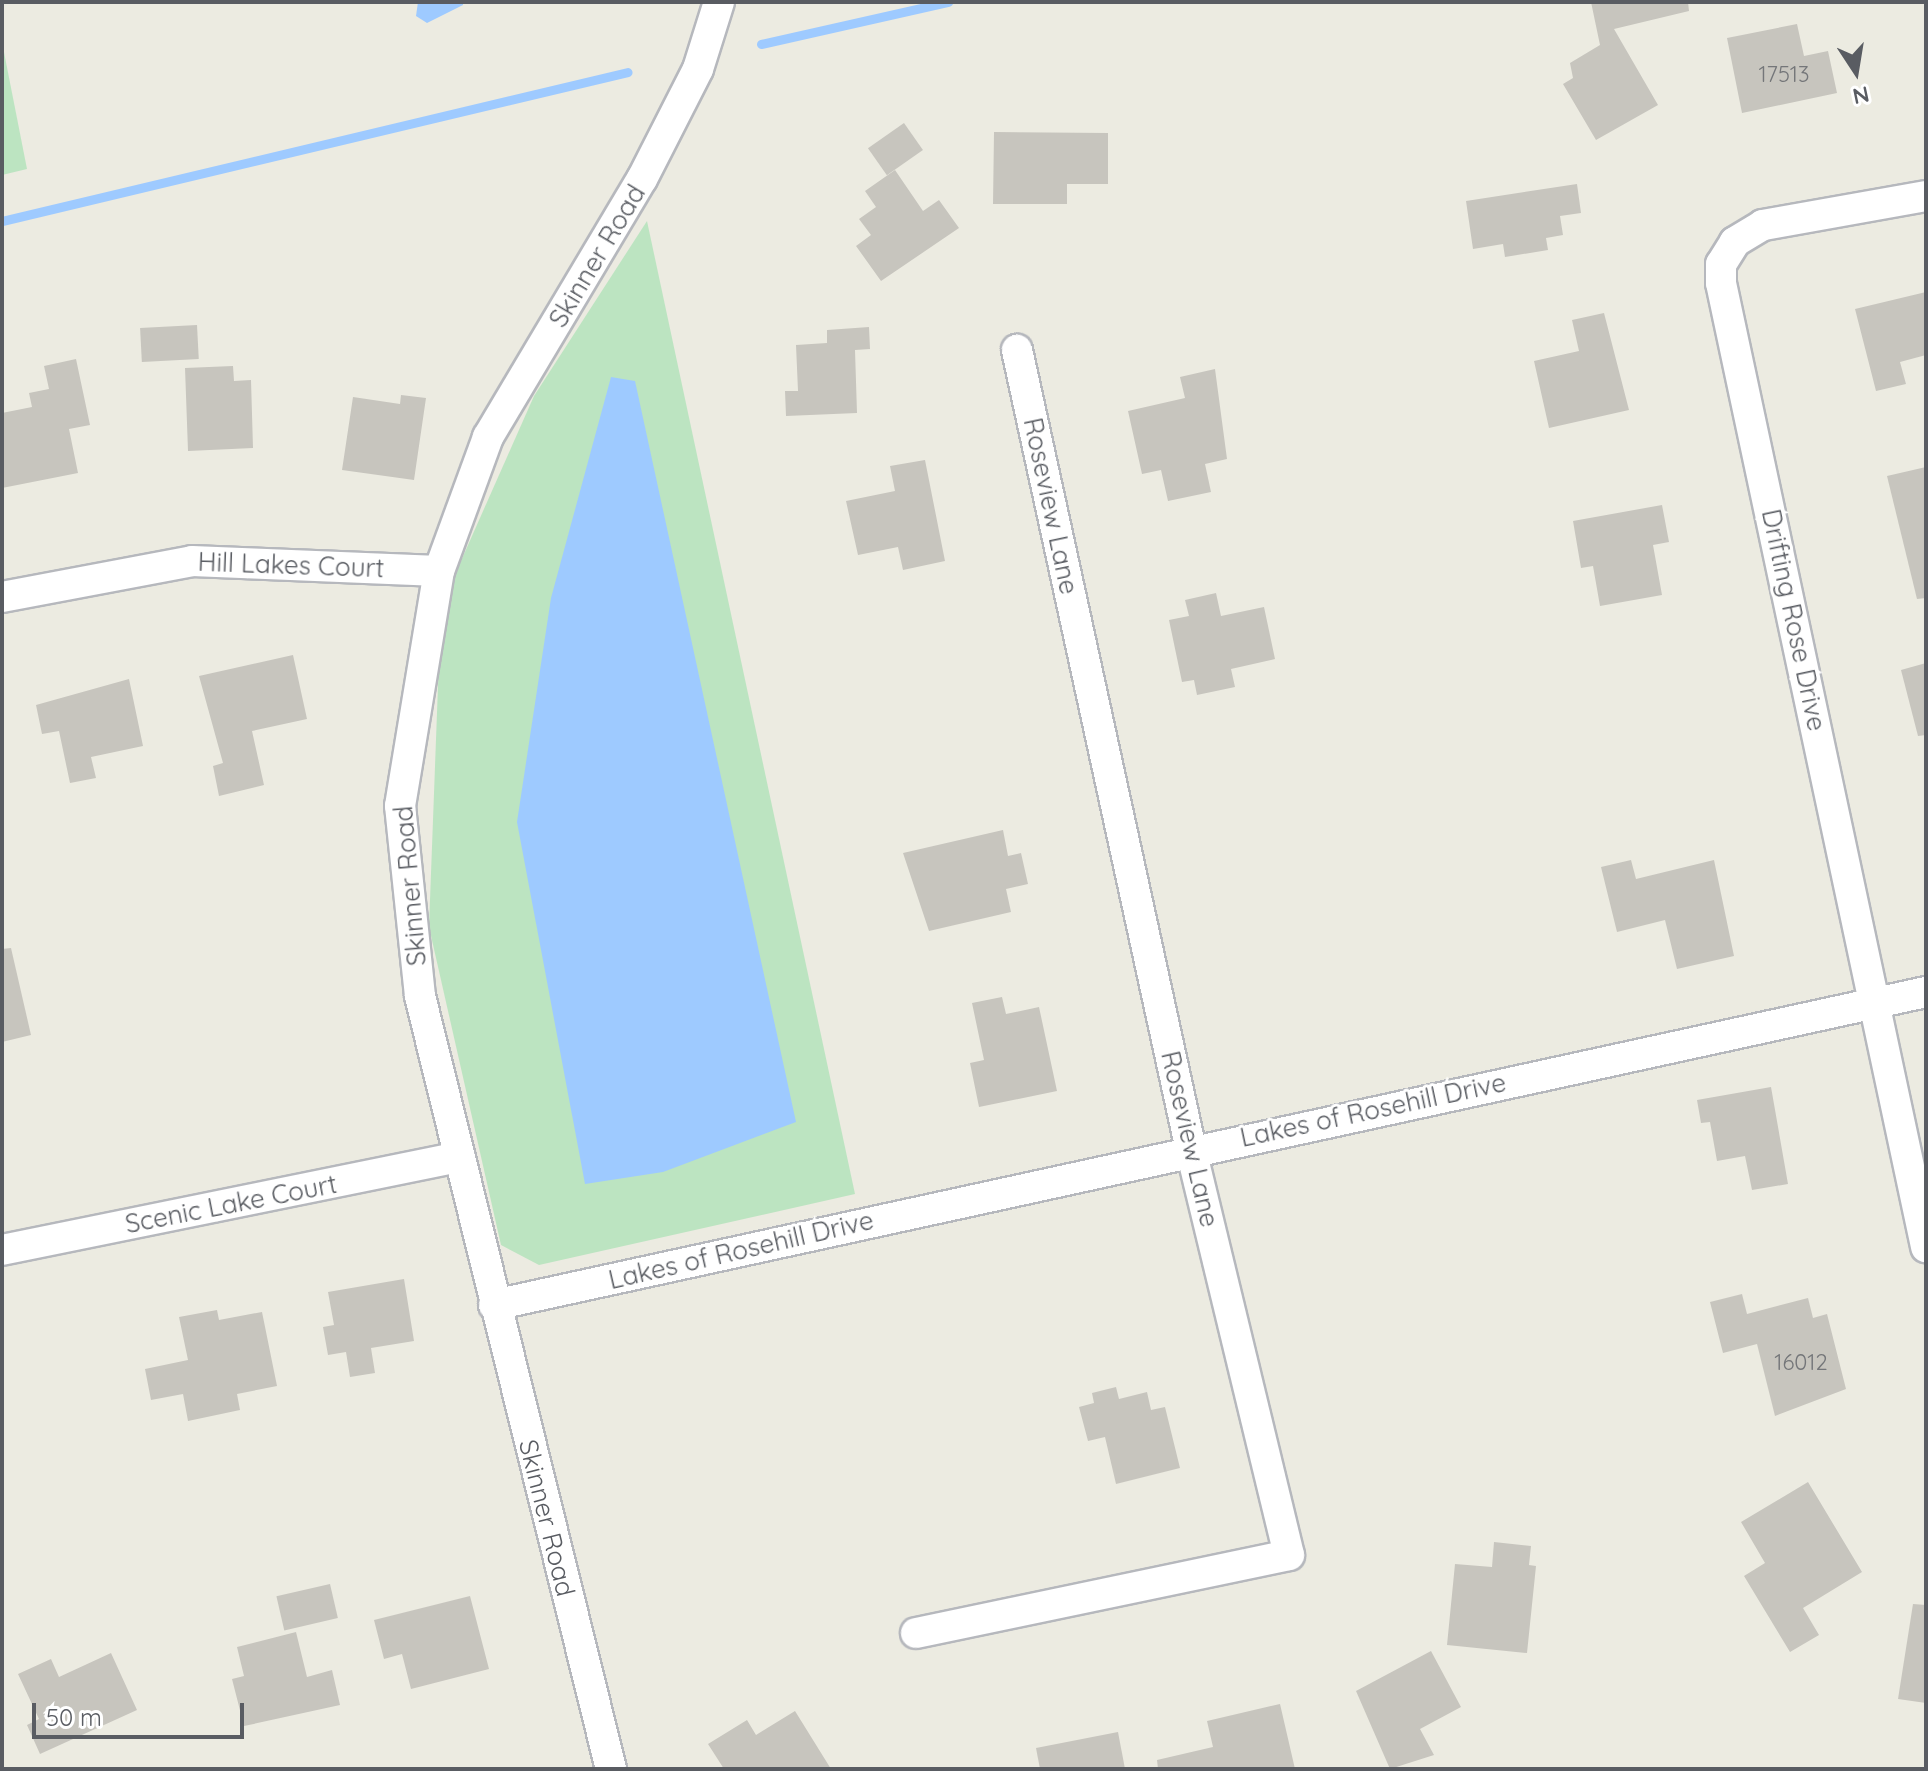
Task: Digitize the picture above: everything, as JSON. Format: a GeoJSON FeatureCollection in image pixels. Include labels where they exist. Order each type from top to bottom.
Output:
{"type":"FeatureCollection","features":[{"type":"Feature","properties":{"kind":"street","name":"Skinner Road"},"geometry":{"type":"LineString","coordinates":[[608,1768],[420,996],[400,806],[439,571],[488,437],[650,165],[698,69],[719,2]]}},
{"type":"Feature","properties":{"kind":"street","name":"Drifting Rose Drive"},"geometry":{"type":"LineString","coordinates":[[1926,196],[1763,225],[1735,242],[1721,264],[1721,283],[1926,1247]]}},
{"type":"Feature","properties":{"kind":"street","name":"Roseview Lane"},"geometry":{"type":"LineString","coordinates":[[916,1633],[1289,1555],[1191,1150],[1017,350]]}},
{"type":"Feature","properties":{"kind":"street","name":"Hill Lakes Court"},"geometry":{"type":"LineString","coordinates":[[2,597],[192,561],[439,571]]}},
{"type":"Feature","properties":{"kind":"street","name":"Lakes of Rosehill Drive"},"geometry":{"type":"LineString","coordinates":[[494,1305],[1191,1150],[1926,992]]}},
{"type":"Feature","properties":{"kind":"street","name":"Scenic Lake Court"},"geometry":{"type":"LineString","coordinates":[[2,1250],[460,1157]]}},
{"type":"Feature","properties":{"kind":"green space"},"geometry":{"type":"Polygon","coordinates":[[[2,42],[27,169],[2,175],[2,42]]]}},
{"type":"Feature","properties":{"kind":"green space"},"geometry":{"type":"Polygon","coordinates":[[[647,221],[855,1194],[539,1265],[501,1245],[429,927],[441,606],[534,396],[647,221]]]}},
{"type":"Feature","properties":{"kind":"water"},"geometry":{"type":"Polygon","coordinates":[[[418,2],[463,2],[463,5],[427,23],[416,16],[418,2]]]}},
{"type":"Feature","properties":{"kind":"water"},"geometry":{"type":"Polygon","coordinates":[[[611,377],[635,381],[796,1122],[663,1172],[585,1184],[517,822],[551,598],[611,377]]]}},
{"type":"Feature","properties":{"kind":"building"},"geometry":{"type":"Polygon","coordinates":[[[1591,2],[1688,2],[1689,11],[1614,29],[1658,105],[1596,140],[1563,84],[1573,78],[1570,63],[1600,45],[1591,2]]]}},
{"type":"Feature","properties":{"kind":"building"},"geometry":{"type":"Polygon","coordinates":[[[1797,24],[1804,56],[1828,51],[1837,93],[1742,113],[1727,38],[1797,24]]]}},
{"type":"Feature","properties":{"kind":"building"},"geometry":{"type":"Polygon","coordinates":[[[904,123],[923,150],[887,175],[868,148],[904,123]]]}},
{"type":"Feature","properties":{"kind":"building"},"geometry":{"type":"Polygon","coordinates":[[[994,132],[1108,133],[1108,184],[1067,184],[1067,204],[993,204],[994,132]]]}},
{"type":"Feature","properties":{"kind":"building"},"geometry":{"type":"Polygon","coordinates":[[[895,170],[923,211],[939,200],[959,228],[881,281],[856,246],[871,235],[859,219],[876,207],[865,191],[895,170]]]}},
{"type":"Feature","properties":{"kind":"building"},"geometry":{"type":"Polygon","coordinates":[[[1577,184],[1581,213],[1560,216],[1563,235],[1546,238],[1548,250],[1505,257],[1503,244],[1473,249],[1466,201],[1577,184]]]}},
{"type":"Feature","properties":{"kind":"building"},"geometry":{"type":"Polygon","coordinates":[[[1926,292],[1926,355],[1900,362],[1906,384],[1876,391],[1855,309],[1926,292]]]}},
{"type":"Feature","properties":{"kind":"building"},"geometry":{"type":"Polygon","coordinates":[[[1604,313],[1629,410],[1549,428],[1534,361],[1579,351],[1572,320],[1604,313]]]}},
{"type":"Feature","properties":{"kind":"building"},"geometry":{"type":"Polygon","coordinates":[[[197,325],[199,359],[142,362],[140,328],[197,325]]]}},
{"type":"Feature","properties":{"kind":"building"},"geometry":{"type":"Polygon","coordinates":[[[869,327],[870,349],[855,350],[857,413],[786,416],[785,391],[798,391],[796,345],[827,343],[827,330],[869,327]]]}},
{"type":"Feature","properties":{"kind":"building"},"geometry":{"type":"Polygon","coordinates":[[[76,359],[90,425],[69,429],[78,473],[2,488],[2,413],[32,407],[29,393],[49,389],[44,366],[76,359]]]}},
{"type":"Feature","properties":{"kind":"building"},"geometry":{"type":"Polygon","coordinates":[[[233,366],[234,381],[251,380],[253,448],[188,451],[185,368],[233,366]]]}},
{"type":"Feature","properties":{"kind":"building"},"geometry":{"type":"Polygon","coordinates":[[[1215,369],[1227,459],[1205,464],[1211,492],[1168,501],[1161,470],[1142,474],[1128,411],[1185,398],[1180,377],[1215,369]]]}},
{"type":"Feature","properties":{"kind":"building"},"geometry":{"type":"Polygon","coordinates":[[[401,395],[426,398],[414,480],[342,470],[353,397],[400,404],[401,395]]]}},
{"type":"Feature","properties":{"kind":"building"},"geometry":{"type":"Polygon","coordinates":[[[925,460],[945,561],[903,570],[898,547],[858,555],[846,501],[895,491],[890,466],[925,460]]]}},
{"type":"Feature","properties":{"kind":"building"},"geometry":{"type":"Polygon","coordinates":[[[1926,467],[1926,598],[1917,599],[1887,476],[1926,467]]]}},
{"type":"Feature","properties":{"kind":"building"},"geometry":{"type":"Polygon","coordinates":[[[1662,505],[1669,542],[1653,545],[1662,595],[1600,606],[1593,566],[1581,568],[1573,521],[1662,505]]]}},
{"type":"Feature","properties":{"kind":"building"},"geometry":{"type":"Polygon","coordinates":[[[1216,593],[1221,616],[1264,607],[1275,659],[1231,669],[1235,687],[1197,695],[1194,680],[1182,682],[1169,620],[1189,616],[1185,600],[1216,593]]]}},
{"type":"Feature","properties":{"kind":"building"},"geometry":{"type":"Polygon","coordinates":[[[293,655],[307,719],[252,731],[264,785],[219,796],[213,766],[223,763],[199,676],[293,655]]]}},
{"type":"Feature","properties":{"kind":"building"},"geometry":{"type":"Polygon","coordinates":[[[1926,663],[1926,735],[1918,736],[1901,670],[1926,663]]]}},
{"type":"Feature","properties":{"kind":"building"},"geometry":{"type":"Polygon","coordinates":[[[129,679],[143,746],[91,757],[96,778],[70,783],[59,731],[42,734],[36,705],[129,679]]]}},
{"type":"Feature","properties":{"kind":"building"},"geometry":{"type":"Polygon","coordinates":[[[1003,830],[1008,856],[1021,853],[1028,884],[1006,889],[1011,912],[929,931],[903,853],[1003,830]]]}},
{"type":"Feature","properties":{"kind":"building"},"geometry":{"type":"Polygon","coordinates":[[[1631,860],[1636,879],[1714,860],[1734,956],[1677,969],[1665,920],[1617,932],[1601,867],[1631,860]]]}},
{"type":"Feature","properties":{"kind":"building"},"geometry":{"type":"Polygon","coordinates":[[[11,948],[31,1035],[2,1042],[2,949],[11,948]]]}},
{"type":"Feature","properties":{"kind":"building"},"geometry":{"type":"Polygon","coordinates":[[[1002,997],[1006,1014],[1039,1007],[1057,1091],[979,1107],[970,1063],[984,1060],[972,1003],[1002,997]]]}},
{"type":"Feature","properties":{"kind":"building"},"geometry":{"type":"Polygon","coordinates":[[[1771,1087],[1788,1184],[1752,1190],[1745,1156],[1717,1161],[1710,1122],[1701,1123],[1697,1100],[1771,1087]]]}},
{"type":"Feature","properties":{"kind":"building"},"geometry":{"type":"Polygon","coordinates":[[[404,1279],[414,1341],[371,1348],[375,1373],[350,1377],[346,1352],[328,1355],[323,1327],[334,1325],[328,1292],[404,1279]]]}},
{"type":"Feature","properties":{"kind":"building"},"geometry":{"type":"Polygon","coordinates":[[[1742,1294],[1747,1314],[1808,1298],[1813,1318],[1827,1314],[1846,1389],[1775,1416],[1757,1344],[1723,1353],[1710,1302],[1742,1294]]]}},
{"type":"Feature","properties":{"kind":"building"},"geometry":{"type":"Polygon","coordinates":[[[217,1310],[219,1320],[262,1312],[277,1386],[237,1394],[240,1410],[188,1421],[183,1394],[151,1400],[145,1369],[188,1360],[179,1317],[217,1310]]]}},
{"type":"Feature","properties":{"kind":"building"},"geometry":{"type":"Polygon","coordinates":[[[1116,1387],[1119,1399],[1147,1392],[1151,1410],[1165,1407],[1180,1468],[1116,1484],[1105,1437],[1088,1441],[1079,1407],[1094,1403],[1092,1393],[1116,1387]]]}},
{"type":"Feature","properties":{"kind":"building"},"geometry":{"type":"Polygon","coordinates":[[[1808,1482],[1862,1572],[1803,1608],[1819,1635],[1790,1652],[1744,1576],[1765,1563],[1741,1522],[1808,1482]]]}},
{"type":"Feature","properties":{"kind":"building"},"geometry":{"type":"Polygon","coordinates":[[[1494,1542],[1531,1546],[1529,1565],[1536,1566],[1527,1653],[1447,1645],[1455,1564],[1492,1567],[1494,1542]]]}},
{"type":"Feature","properties":{"kind":"building"},"geometry":{"type":"Polygon","coordinates":[[[330,1584],[338,1618],[284,1630],[276,1596],[330,1584]]]}},
{"type":"Feature","properties":{"kind":"building"},"geometry":{"type":"Polygon","coordinates":[[[470,1596],[489,1669],[411,1689],[402,1654],[384,1659],[374,1620],[470,1596]]]}},
{"type":"Feature","properties":{"kind":"building"},"geometry":{"type":"Polygon","coordinates":[[[1913,1604],[1926,1605],[1926,1703],[1898,1699],[1913,1604]]]}},
{"type":"Feature","properties":{"kind":"building"},"geometry":{"type":"Polygon","coordinates":[[[296,1632],[307,1677],[332,1670],[340,1705],[244,1726],[232,1679],[244,1676],[237,1647],[296,1632]]]}},
{"type":"Feature","properties":{"kind":"building"},"geometry":{"type":"Polygon","coordinates":[[[1431,1651],[1461,1707],[1420,1729],[1434,1755],[1390,1769],[1356,1691],[1431,1651]]]}},
{"type":"Feature","properties":{"kind":"building"},"geometry":{"type":"Polygon","coordinates":[[[111,1653],[137,1710],[40,1754],[27,1725],[39,1719],[18,1674],[51,1659],[59,1677],[111,1653]]]}},
{"type":"Feature","properties":{"kind":"building"},"geometry":{"type":"Polygon","coordinates":[[[1280,1704],[1295,1769],[1158,1769],[1157,1760],[1213,1747],[1207,1721],[1280,1704]]]}},
{"type":"Feature","properties":{"kind":"building"},"geometry":{"type":"Polygon","coordinates":[[[795,1711],[831,1769],[724,1769],[708,1744],[747,1720],[756,1735],[795,1711]]]}},
{"type":"Feature","properties":{"kind":"building"},"geometry":{"type":"Polygon","coordinates":[[[1118,1732],[1125,1769],[1040,1769],[1036,1748],[1118,1732]]]}},
{"type":"Feature","properties":{"kind":"waterway"},"geometry":{"type":"LineString","coordinates":[[761,44],[948,2]]}},
{"type":"Feature","properties":{"kind":"waterway"},"geometry":{"type":"LineString","coordinates":[[2,221],[628,72]]}}]}
